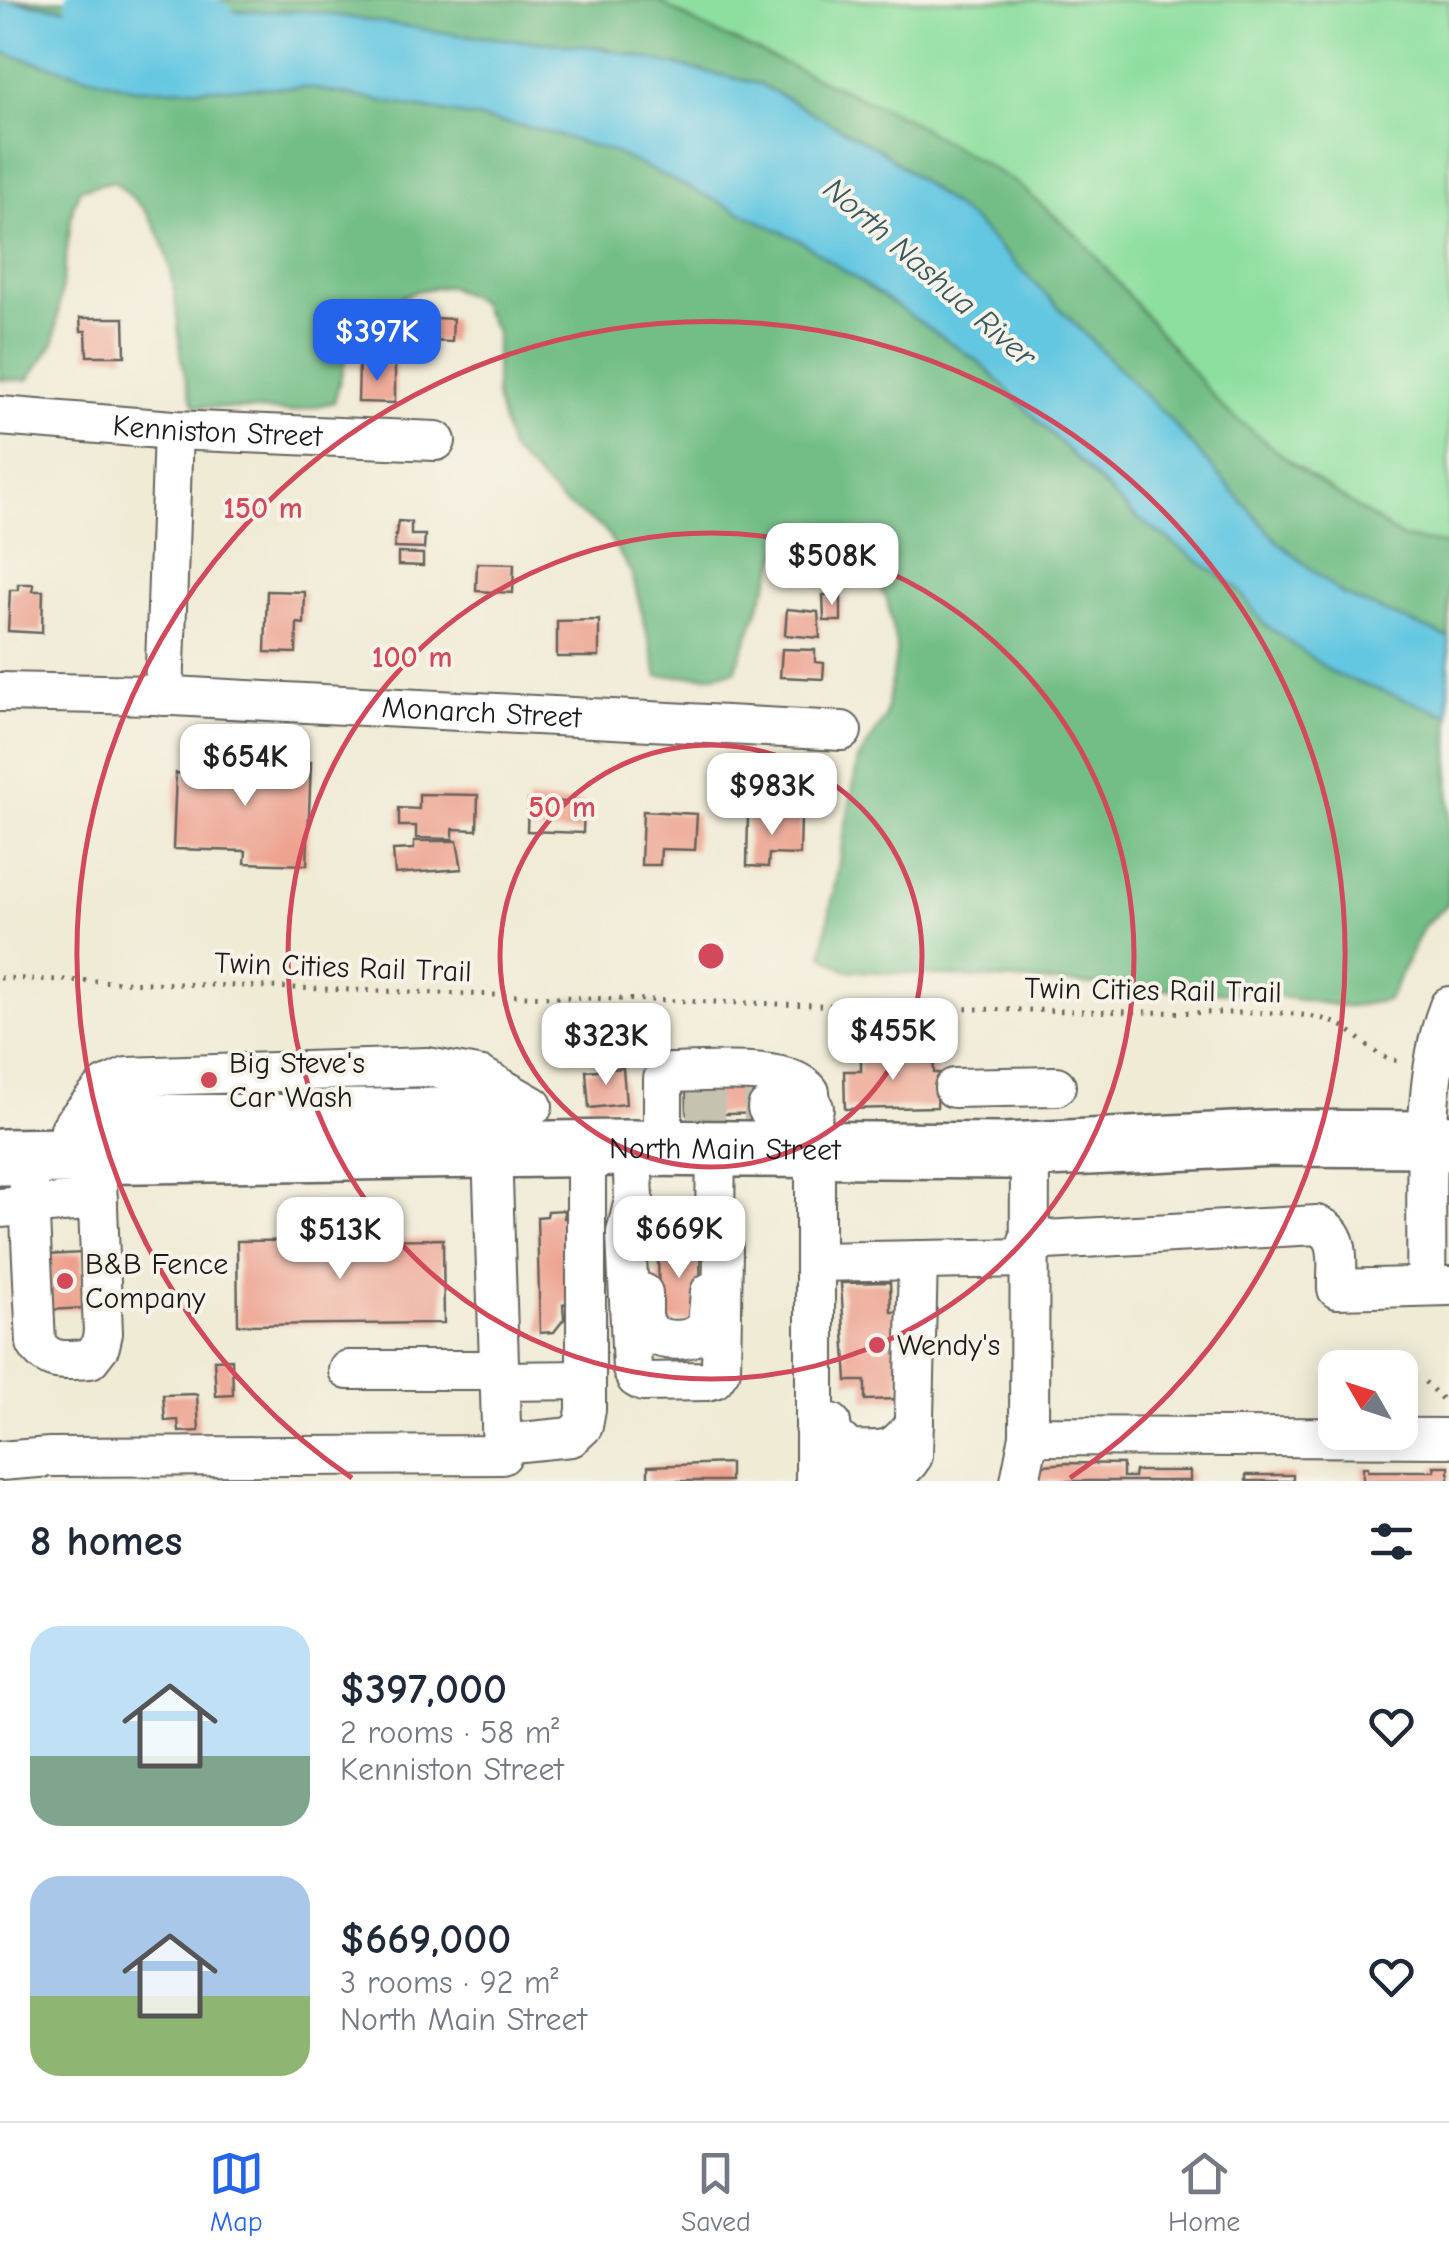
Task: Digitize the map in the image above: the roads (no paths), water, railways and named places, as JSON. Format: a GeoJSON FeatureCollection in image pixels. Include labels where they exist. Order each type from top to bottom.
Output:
{"type":"FeatureCollection","features":[{"type":"Feature","properties":{"kind":"highway","name":"North Main Street"},"geometry":{"type":"LineString","coordinates":[[47,1170],[332,1131],[492,1150],[629,1133],[814,1129],[1020,1150],[1275,1138],[1438,1141]]}},
{"type":"Feature","properties":{"kind":"street","name":"Kenniston Street"},"geometry":{"type":"LineString","coordinates":[[0,416],[173,430],[436,442]]}},
{"type":"Feature","properties":{"kind":"street"},"geometry":{"type":"LineString","coordinates":[[164,696],[173,430]]}},
{"type":"Feature","properties":{"kind":"street","name":"Monarch Street"},"geometry":{"type":"LineString","coordinates":[[0,692],[164,696],[842,731]]}},
{"type":"Feature","properties":{"kind":"street"},"geometry":{"type":"LineString","coordinates":[[815,1262],[918,1260],[1318,1224],[1326,1228],[1336,1243],[1337,1290],[1438,1286],[1439,1039],[1449,1006]]}},
{"type":"Feature","properties":{"kind":"street"},"geometry":{"type":"LineString","coordinates":[[47,1170],[105,1087],[127,1077],[427,1067],[482,1077],[517,1094],[629,1133],[715,1221],[723,1251],[720,1369],[718,1376],[708,1381],[642,1382],[632,1369],[626,1233],[632,1209],[629,1133]]}},
{"type":"Feature","properties":{"kind":"street"},"geometry":{"type":"LineString","coordinates":[[0,1461],[129,1456],[502,1460],[571,1438],[583,1426],[586,1380],[629,1133],[670,1072],[790,1076],[806,1086],[814,1129],[815,1481]]}},
{"type":"Feature","properties":{"kind":"street"},"geometry":{"type":"LineString","coordinates":[[954,1088],[1056,1086]]}},
{"type":"Feature","properties":{"kind":"street"},"geometry":{"type":"LineString","coordinates":[[1006,1087],[1020,1150],[1028,1249],[1028,1436],[1020,1481]]}},
{"type":"Feature","properties":{"kind":"street"},"geometry":{"type":"LineString","coordinates":[[767,1108],[814,1129]]}},
{"type":"Feature","properties":{"kind":"street"},"geometry":{"type":"LineString","coordinates":[[332,1131],[629,1133]]}},
{"type":"Feature","properties":{"kind":"street"},"geometry":{"type":"LineString","coordinates":[[492,1150],[502,1460]]}},
{"type":"Feature","properties":{"kind":"street"},"geometry":{"type":"LineString","coordinates":[[815,1343],[828,1375],[832,1453],[842,1474],[848,1478],[890,1478],[899,1474],[913,1456],[918,1260]]}},
{"type":"Feature","properties":{"kind":"street"},"geometry":{"type":"LineString","coordinates":[[918,1260],[929,1307],[927,1470],[922,1481]]}},
{"type":"Feature","properties":{"kind":"street"},"geometry":{"type":"LineString","coordinates":[[348,1370],[586,1380]]}},
{"type":"Feature","properties":{"kind":"street"},"geometry":{"type":"LineString","coordinates":[[1028,1436],[1449,1438]]}},
{"type":"Feature","properties":{"kind":"water"},"geometry":{"type":"Polygon","coordinates":[[[0,0],[86,11],[308,11],[461,35],[595,47],[760,84],[883,152],[975,223],[1166,416],[1279,543],[1343,595],[1449,638],[1449,715],[1334,674],[1263,623],[1237,588],[1132,514],[979,362],[799,240],[613,152],[533,128],[304,87],[135,89],[0,52],[0,0]]]}},
{"type":"Feature","properties":{"kind":"waterway","name":"North Nashua River"},"geometry":{"type":"LineString","coordinates":[[90,0],[212,24]]}},
{"type":"Feature","properties":{"kind":"tunnel"},"geometry":{"type":"LineString","coordinates":[[687,1107],[767,1108]]}},
{"type":"Feature","properties":{"kind":"place","name":"Big Steve's Car Wash"},"geometry":{"type":"Point","coordinates":[209,1080]}},
{"type":"Feature","properties":{"kind":"place","name":"B&B Fence Company"},"geometry":{"type":"Point","coordinates":[65,1281]}},
{"type":"Feature","properties":{"kind":"place","name":"Wendy's"},"geometry":{"type":"Point","coordinates":[877,1345]}}]}
